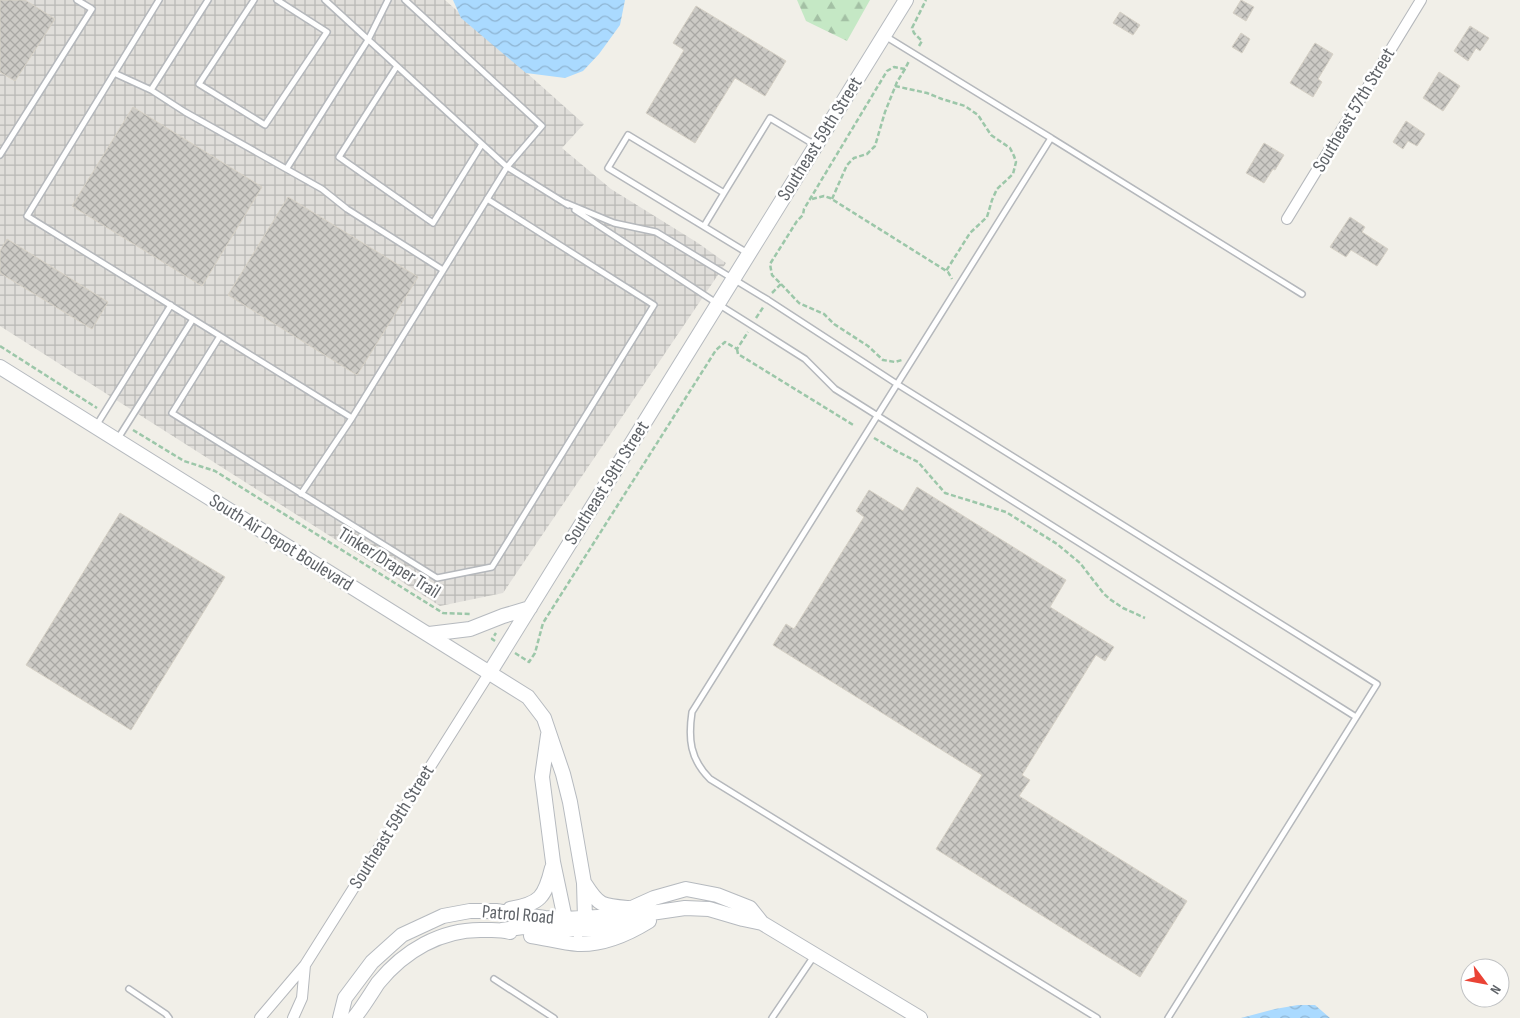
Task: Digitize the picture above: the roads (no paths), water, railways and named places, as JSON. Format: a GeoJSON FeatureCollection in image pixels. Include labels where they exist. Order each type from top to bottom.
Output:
{"type":"FeatureCollection","features":[{"type":"Feature","properties":{"kind":"main road","name":"Southeast 59th Street"},"geometry":{"type":"LineString","coordinates":[[490,672],[906,0]]}},
{"type":"Feature","properties":{"kind":"main road","name":"South Air Depot Boulevard"},"geometry":{"type":"LineString","coordinates":[[0,367],[528,697],[544,718],[563,774],[584,884],[581,925]]}},
{"type":"Feature","properties":{"kind":"main road"},"geometry":{"type":"LineString","coordinates":[[429,634],[470,629],[530,608]]}},
{"type":"Feature","properties":{"kind":"main road"},"geometry":{"type":"LineString","coordinates":[[549,732],[542,777],[554,862],[565,919],[599,930],[626,923],[651,913],[685,908],[709,909],[762,923],[920,1018]]}},
{"type":"Feature","properties":{"kind":"main road"},"geometry":{"type":"LineString","coordinates":[[496,911],[528,906],[539,898],[548,887],[554,862]]}},
{"type":"Feature","properties":{"kind":"main road"},"geometry":{"type":"LineString","coordinates":[[584,884],[595,900],[607,907],[634,908]]}},
{"type":"Feature","properties":{"kind":"main road"},"geometry":{"type":"LineString","coordinates":[[507,931],[523,928],[581,925],[614,916],[654,898],[686,889],[717,895],[750,908],[762,923]]}},
{"type":"Feature","properties":{"kind":"main road","name":"Patrol Road"},"geometry":{"type":"LineString","coordinates":[[340,1018],[345,998],[372,962],[402,935],[443,916],[470,911],[496,911],[565,919]]}},
{"type":"Feature","properties":{"kind":"main road"},"geometry":{"type":"LineString","coordinates":[[507,931],[578,944],[602,942],[632,931],[664,912]]}},
{"type":"Feature","properties":{"kind":"main road","name":"Patrol Road"},"geometry":{"type":"LineString","coordinates":[[354,1018],[379,982],[404,957],[434,938],[465,929],[507,931]]}},
{"type":"Feature","properties":{"kind":"street","name":"Southeast 57th Street"},"geometry":{"type":"LineString","coordinates":[[1287,219],[1421,0]]}},
{"type":"Feature","properties":{"kind":"street","name":"Southeast 59th Street"},"geometry":{"type":"LineString","coordinates":[[260,1018],[305,965],[490,672]]}},
{"type":"Feature","properties":{"kind":"street","name":"Southeast 59th Street"},"geometry":{"type":"LineString","coordinates":[[293,1018],[302,998],[305,965]]}},
{"type":"Feature","properties":{"kind":"lane"},"geometry":{"type":"LineString","coordinates":[[0,155],[92,9],[77,0]]}},
{"type":"Feature","properties":{"kind":"lane"},"geometry":{"type":"LineString","coordinates":[[159,0],[27,216],[352,418]]}},
{"type":"Feature","properties":{"kind":"lane"},"geometry":{"type":"LineString","coordinates":[[151,90],[208,0]]}},
{"type":"Feature","properties":{"kind":"lane"},"geometry":{"type":"LineString","coordinates":[[254,0],[199,84],[265,125],[327,32],[277,0]]}},
{"type":"Feature","properties":{"kind":"lane"},"geometry":{"type":"LineString","coordinates":[[325,0],[507,167],[566,203],[718,304],[806,359],[835,389],[1356,718]]}},
{"type":"Feature","properties":{"kind":"lane"},"geometry":{"type":"LineString","coordinates":[[287,168],[368,40],[388,0]]}},
{"type":"Feature","properties":{"kind":"lane"},"geometry":{"type":"LineString","coordinates":[[302,494],[352,418],[486,199],[507,167],[542,126],[404,0]]}},
{"type":"Feature","properties":{"kind":"lane"},"geometry":{"type":"LineString","coordinates":[[884,36],[1302,294]]}},
{"type":"Feature","properties":{"kind":"lane"},"geometry":{"type":"LineString","coordinates":[[397,66],[339,157],[433,223],[482,144]]}},
{"type":"Feature","properties":{"kind":"lane"},"geometry":{"type":"LineString","coordinates":[[114,73],[151,90],[219,131],[287,168],[322,189],[347,209],[443,270]]}},
{"type":"Feature","properties":{"kind":"lane"},"geometry":{"type":"LineString","coordinates":[[704,226],[770,118],[816,145]]}},
{"type":"Feature","properties":{"kind":"lane"},"geometry":{"type":"LineString","coordinates":[[724,193],[628,135],[608,168],[749,254]]}},
{"type":"Feature","properties":{"kind":"lane"},"geometry":{"type":"LineString","coordinates":[[1051,138],[692,712],[689,732],[694,755],[702,771],[710,779],[1097,1018]]}},
{"type":"Feature","properties":{"kind":"lane"},"geometry":{"type":"LineString","coordinates":[[220,336],[172,413],[437,578],[492,567],[654,305],[486,199]]}},
{"type":"Feature","properties":{"kind":"lane"},"geometry":{"type":"LineString","coordinates":[[566,203],[614,223],[656,232],[768,300],[897,384],[1377,684],[1168,1018]]}},
{"type":"Feature","properties":{"kind":"lane"},"geometry":{"type":"LineString","coordinates":[[96,427],[171,305]]}},
{"type":"Feature","properties":{"kind":"lane"},"geometry":{"type":"LineString","coordinates":[[117,440],[192,319]]}},
{"type":"Feature","properties":{"kind":"lane"},"geometry":{"type":"LineString","coordinates":[[772,1018],[815,954]]}},
{"type":"Feature","properties":{"kind":"lane"},"geometry":{"type":"LineString","coordinates":[[494,979],[554,1018]]}},
{"type":"Feature","properties":{"kind":"lane"},"geometry":{"type":"LineString","coordinates":[[129,988],[169,1018]]}},
{"type":"Feature","properties":{"kind":"water"},"geometry":{"type":"Polygon","coordinates":[[[453,0],[625,0],[620,25],[599,54],[583,71],[565,78],[526,73],[461,18],[453,0]]]}},
{"type":"Feature","properties":{"kind":"water"},"geometry":{"type":"Polygon","coordinates":[[[1298,1005],[1315,1005],[1330,1018],[1241,1018],[1275,1009],[1298,1005]]]}}]}
